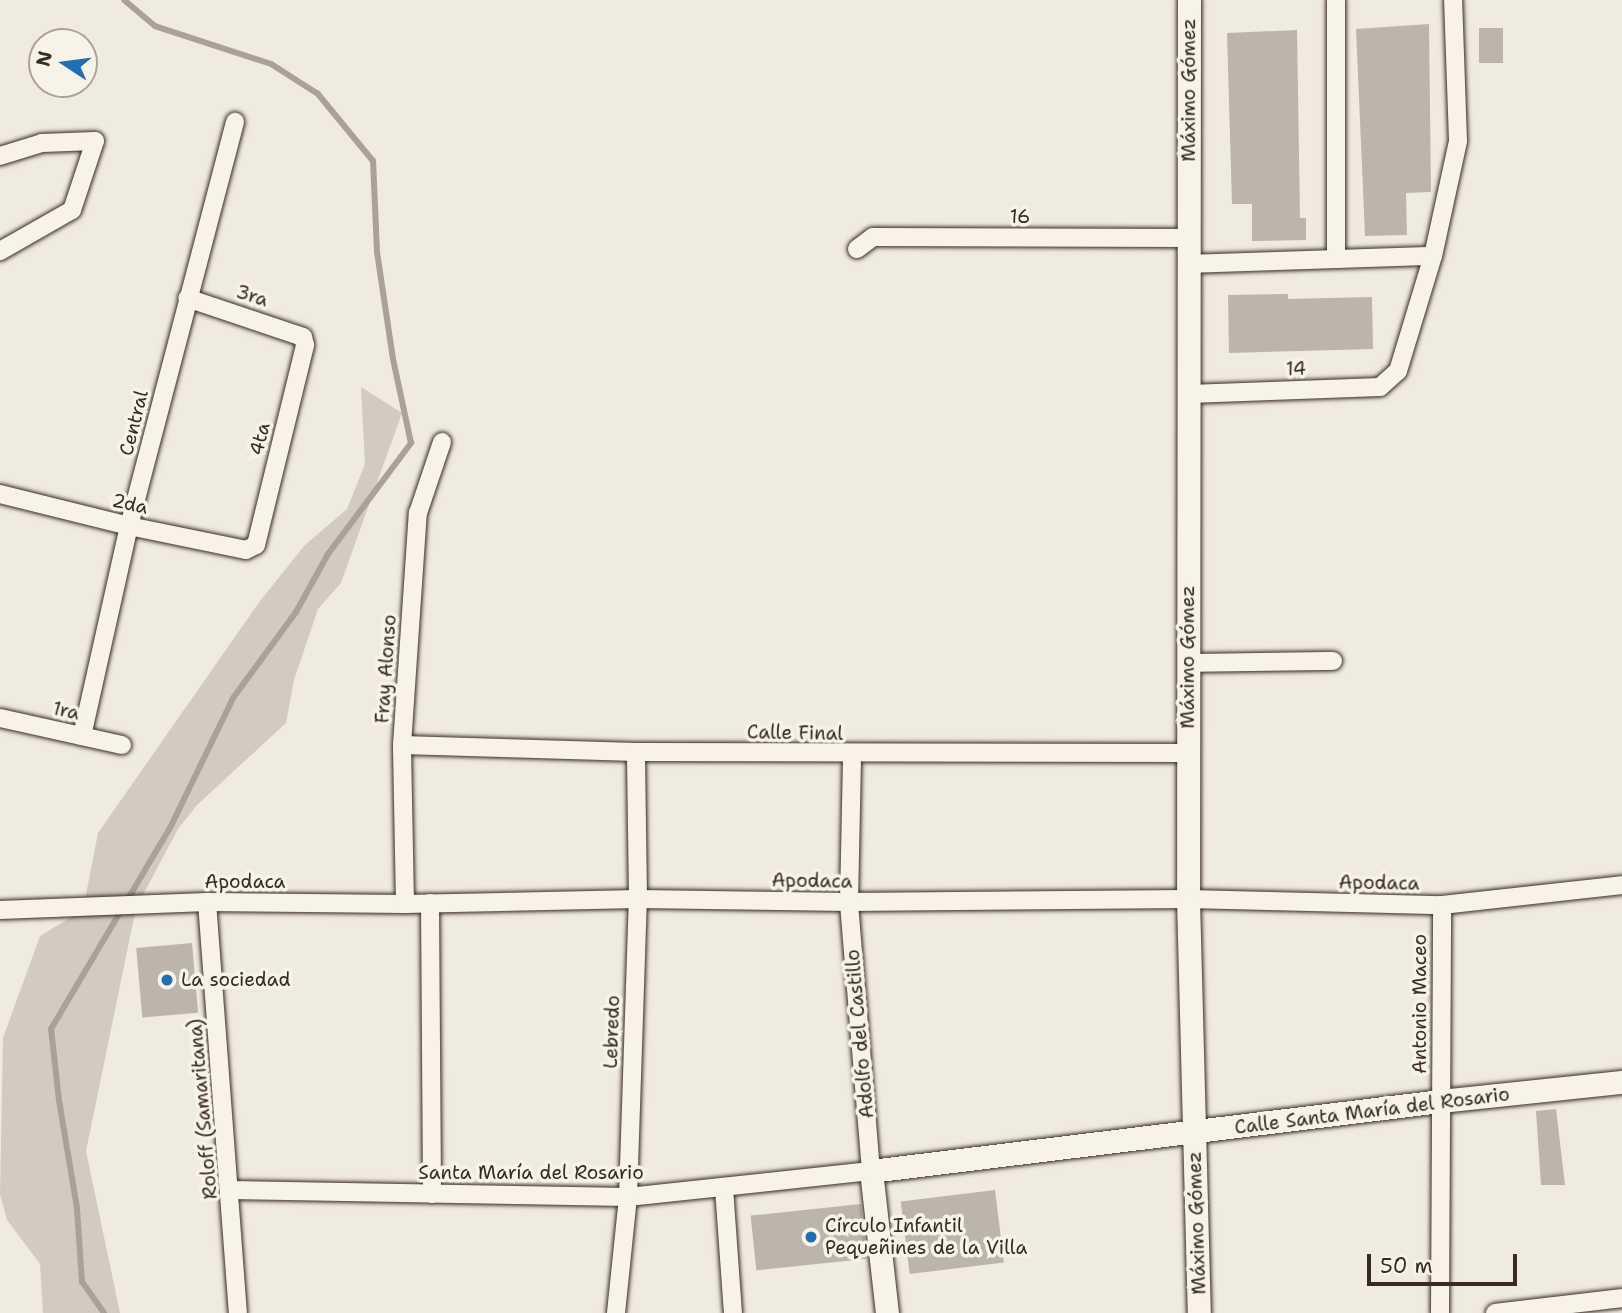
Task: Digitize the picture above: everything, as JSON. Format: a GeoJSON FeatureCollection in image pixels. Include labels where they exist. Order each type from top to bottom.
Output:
{"type":"FeatureCollection","features":[{"type":"Feature","properties":{"kind":"street","name":"Máximo Gómez"},"geometry":{"type":"LineString","coordinates":[[1189,0],[1188,899],[1199,1313]]}},
{"type":"Feature","properties":{"kind":"street"},"geometry":{"type":"LineString","coordinates":[[1335,259],[1336,0]]}},
{"type":"Feature","properties":{"kind":"street"},"geometry":{"type":"LineString","coordinates":[[1188,264],[1433,256],[1458,141],[1453,0]]}},
{"type":"Feature","properties":{"kind":"street","name":"Central"},"geometry":{"type":"LineString","coordinates":[[82,736],[129,526],[235,122]]}},
{"type":"Feature","properties":{"kind":"street"},"geometry":{"type":"LineString","coordinates":[[0,156],[43,143],[95,141],[72,211],[0,251]]}},
{"type":"Feature","properties":{"kind":"street","name":"16"},"geometry":{"type":"LineString","coordinates":[[857,249],[873,237],[1188,238]]}},
{"type":"Feature","properties":{"kind":"street","name":"14"},"geometry":{"type":"LineString","coordinates":[[1189,394],[1380,387],[1398,371],[1433,256]]}},
{"type":"Feature","properties":{"kind":"street","name":"3ra"},"geometry":{"type":"LineString","coordinates":[[187,298],[303,337]]}},
{"type":"Feature","properties":{"kind":"street","name":"4ta"},"geometry":{"type":"LineString","coordinates":[[251,549],[256,545],[301,359],[303,337]]}},
{"type":"Feature","properties":{"kind":"street","name":"Fray Alonso"},"geometry":{"type":"LineString","coordinates":[[405,904],[402,745],[418,513],[442,442]]}},
{"type":"Feature","properties":{"kind":"street","name":"2da"},"geometry":{"type":"LineString","coordinates":[[0,494],[129,526],[251,549]]}},
{"type":"Feature","properties":{"kind":"street"},"geometry":{"type":"LineString","coordinates":[[1187,663],[1333,662]]}},
{"type":"Feature","properties":{"kind":"street","name":"1ra"},"geometry":{"type":"LineString","coordinates":[[0,718],[122,745]]}},
{"type":"Feature","properties":{"kind":"street","name":"Calle Final"},"geometry":{"type":"LineString","coordinates":[[402,745],[852,755],[1187,753]]}},
{"type":"Feature","properties":{"kind":"street","name":"Lebredo"},"geometry":{"type":"LineString","coordinates":[[616,1313],[628,1197],[638,899],[636,752]]}},
{"type":"Feature","properties":{"kind":"street","name":"Adolfo del Castillo"},"geometry":{"type":"LineString","coordinates":[[852,755],[849,902],[871,1171],[887,1313]]}},
{"type":"Feature","properties":{"kind":"street","name":"Apodaca"},"geometry":{"type":"LineString","coordinates":[[0,910],[207,902],[405,904],[638,899],[849,902],[1188,899],[1441,905],[1622,885]]}},
{"type":"Feature","properties":{"kind":"street","name":"Roloff (Samaritana)"},"geometry":{"type":"LineString","coordinates":[[207,902],[239,1313]]}},
{"type":"Feature","properties":{"kind":"street"},"geometry":{"type":"LineString","coordinates":[[430,903],[432,1194]]}},
{"type":"Feature","properties":{"kind":"street","name":"Antonio Maceo"},"geometry":{"type":"LineString","coordinates":[[1440,1313],[1441,905]]}},
{"type":"Feature","properties":{"kind":"street","name":"Calle Santa María del Rosario"},"geometry":{"type":"LineString","coordinates":[[871,1171],[1440,1101],[1622,1083]]}},
{"type":"Feature","properties":{"kind":"street","name":"Santa María del Rosario"},"geometry":{"type":"LineString","coordinates":[[230,1190],[628,1197],[871,1171]]}},
{"type":"Feature","properties":{"kind":"street"},"geometry":{"type":"LineString","coordinates":[[724,1188],[733,1313]]}},
{"type":"Feature","properties":{"kind":"street"},"geometry":{"type":"LineString","coordinates":[[1495,1313],[1622,1298]]}},
{"type":"Feature","properties":{"kind":"shaded area"},"geometry":{"type":"Polygon","coordinates":[[[361,387],[402,413],[341,583],[318,609],[294,680],[286,723],[197,805],[178,829],[136,908],[86,1151],[120,1313],[43,1313],[40,1264],[7,1220],[0,1195],[3,1038],[40,936],[83,910],[98,833],[260,601],[305,545],[347,509],[365,464],[361,387]]]}},
{"type":"Feature","properties":{"kind":"building"},"geometry":{"type":"Polygon","coordinates":[[[1429,24],[1431,192],[1406,193],[1407,235],[1365,236],[1356,29],[1429,24]]]}},
{"type":"Feature","properties":{"kind":"building"},"geometry":{"type":"Polygon","coordinates":[[[1479,28],[1503,28],[1503,63],[1479,63],[1479,28]]]}},
{"type":"Feature","properties":{"kind":"building"},"geometry":{"type":"Polygon","coordinates":[[[1297,30],[1300,218],[1306,218],[1306,240],[1252,241],[1252,204],[1232,204],[1227,33],[1297,30]]]}},
{"type":"Feature","properties":{"kind":"building"},"geometry":{"type":"Polygon","coordinates":[[[1288,294],[1288,299],[1372,297],[1373,349],[1229,353],[1228,295],[1288,294]]]}},
{"type":"Feature","properties":{"kind":"building","name":"La sociedad"},"geometry":{"type":"Polygon","coordinates":[[[192,943],[198,1013],[142,1018],[136,948],[192,943]]]}},
{"type":"Feature","properties":{"kind":"building"},"geometry":{"type":"Polygon","coordinates":[[[1556,1109],[1565,1185],[1541,1185],[1536,1111],[1556,1109]]]}},
{"type":"Feature","properties":{"kind":"building"},"geometry":{"type":"Polygon","coordinates":[[[995,1190],[1004,1262],[910,1274],[901,1202],[995,1190]]]}},
{"type":"Feature","properties":{"kind":"building","name":"Círculo Infantil Pequeñines de la Villa"},"geometry":{"type":"Polygon","coordinates":[[[861,1204],[867,1259],[756,1270],[751,1216],[861,1204]]]}},
{"type":"Feature","properties":{"kind":"waterway"},"geometry":{"type":"LineString","coordinates":[[104,1313],[82,1282],[77,1208],[59,1100],[51,1029],[170,828],[233,698],[296,612],[328,554],[411,443],[393,359],[377,252],[373,161],[318,94],[271,64],[155,26],[124,0]]}},
{"type":"Feature","properties":{"kind":"place","name":"La sociedad"},"geometry":{"type":"Point","coordinates":[167,980]}},
{"type":"Feature","properties":{"kind":"place","name":"Círculo Infantil Pequeñines de la Villa"},"geometry":{"type":"Point","coordinates":[811,1237]}}]}
